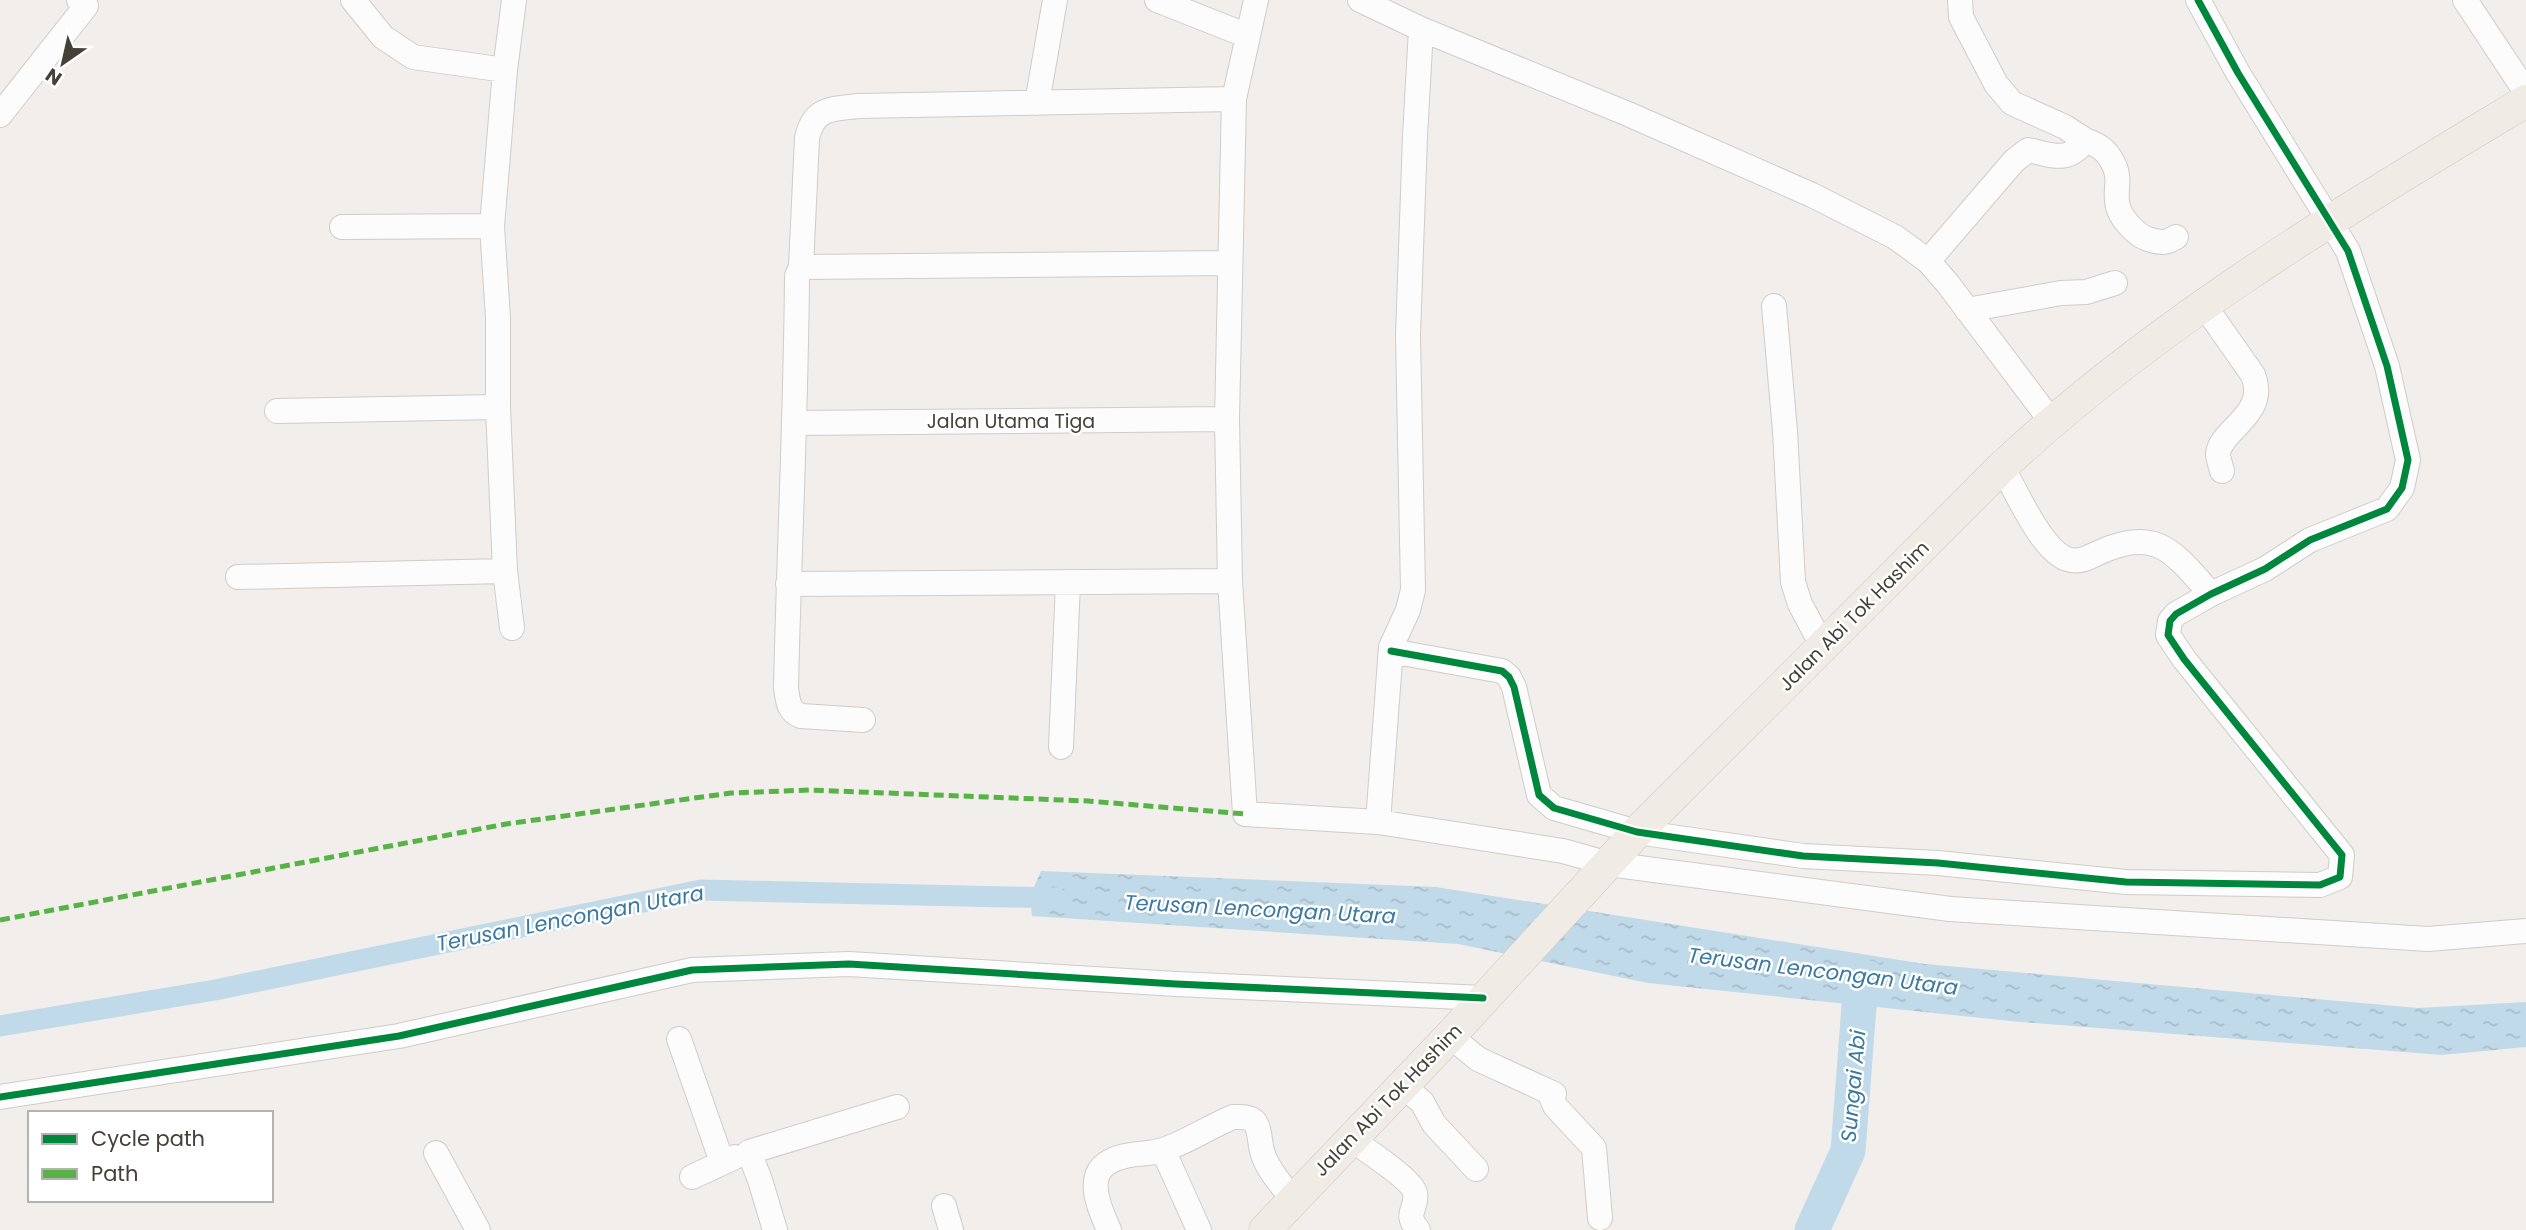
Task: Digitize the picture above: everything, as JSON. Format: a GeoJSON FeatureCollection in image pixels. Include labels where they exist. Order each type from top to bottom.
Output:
{"type":"FeatureCollection","features":[{"type":"Feature","properties":{"kind":"main road","name":"Jalan Abi Tok Hashim"},"geometry":{"type":"LineString","coordinates":[[1265,1230],[1450,1037],[1637,832],[2051,421],[2204,305],[2328,221],[2526,101]]}},
{"type":"Feature","properties":{"kind":"street"},"geometry":{"type":"LineString","coordinates":[[0,115],[86,6],[79,0]]}},
{"type":"Feature","properties":{"kind":"street"},"geometry":{"type":"LineString","coordinates":[[353,0],[383,37],[413,57],[505,70]]}},
{"type":"Feature","properties":{"kind":"street"},"geometry":{"type":"LineString","coordinates":[[512,628],[505,571],[498,407],[498,318],[492,226],[505,70],[514,0]]}},
{"type":"Feature","properties":{"kind":"street"},"geometry":{"type":"LineString","coordinates":[[1037,103],[1055,0]]}},
{"type":"Feature","properties":{"kind":"street"},"geometry":{"type":"LineString","coordinates":[[1157,0],[1248,36]]}},
{"type":"Feature","properties":{"kind":"street"},"geometry":{"type":"LineString","coordinates":[[1256,0],[1234,99],[1229,263],[1227,419],[1230,581],[1245,814],[1378,822],[1563,851],[1600,872],[1950,909],[2428,939],[2526,931]]}},
{"type":"Feature","properties":{"kind":"street"},"geometry":{"type":"LineString","coordinates":[[1360,0],[1421,29],[1628,114],[1812,195],[1895,237],[1928,261],[2051,421]]}},
{"type":"Feature","properties":{"kind":"street"},"geometry":{"type":"LineString","coordinates":[[1960,0],[1961,17],[1997,84],[2012,103],[2100,145],[2115,166],[2115,199],[2119,214],[2146,239],[2162,243],[2176,237]]}},
{"type":"Feature","properties":{"kind":"street"},"geometry":{"type":"LineString","coordinates":[[1391,651],[1502,671],[1514,687],[1539,795],[1554,808],[1637,832],[1803,856],[1938,863],[2126,882],[2289,886],[2320,885],[2340,877],[2342,855],[2184,659],[2168,635],[2169,621],[2176,614],[2211,594],[2265,569],[2310,540],[2387,509],[2395,500],[2406,475],[2408,460],[2387,366],[2348,251],[2238,73],[2198,0]]}},
{"type":"Feature","properties":{"kind":"street"},"geometry":{"type":"LineString","coordinates":[[2465,0],[2526,92]]}},
{"type":"Feature","properties":{"kind":"street"},"geometry":{"type":"LineString","coordinates":[[1378,822],[1391,651],[1394,636],[1408,610],[1413,590],[1408,335],[1421,29]]}},
{"type":"Feature","properties":{"kind":"street"},"geometry":{"type":"LineString","coordinates":[[863,720],[811,718],[795,714],[791,710],[786,688],[796,423],[797,276],[802,267],[807,138],[814,119],[837,108],[859,106],[1234,99]]}},
{"type":"Feature","properties":{"kind":"street"},"geometry":{"type":"LineString","coordinates":[[1928,261],[2014,161],[2028,150],[2065,157],[2077,150],[2085,140]]}},
{"type":"Feature","properties":{"kind":"street"},"geometry":{"type":"LineString","coordinates":[[342,226],[492,226]]}},
{"type":"Feature","properties":{"kind":"street"},"geometry":{"type":"LineString","coordinates":[[802,267],[1229,263]]}},
{"type":"Feature","properties":{"kind":"street"},"geometry":{"type":"LineString","coordinates":[[1967,310],[2061,293],[2086,292],[2115,283]]}},
{"type":"Feature","properties":{"kind":"street"},"geometry":{"type":"LineString","coordinates":[[2204,305],[2253,375],[2257,386],[2254,401],[2246,416],[2220,447],[2218,455],[2222,471]]}},
{"type":"Feature","properties":{"kind":"street"},"geometry":{"type":"LineString","coordinates":[[1774,306],[1785,431],[1793,582],[1800,604],[1823,647]]}},
{"type":"Feature","properties":{"kind":"street"},"geometry":{"type":"LineString","coordinates":[[277,411],[498,407]]}},
{"type":"Feature","properties":{"kind":"street","name":"Jalan Utama Tiga"},"geometry":{"type":"LineString","coordinates":[[796,423],[1227,419]]}},
{"type":"Feature","properties":{"kind":"street"},"geometry":{"type":"LineString","coordinates":[[2003,467],[2045,540],[2067,559],[2082,561],[2123,544],[2142,541],[2156,544],[2171,550],[2211,594]]}},
{"type":"Feature","properties":{"kind":"street"},"geometry":{"type":"LineString","coordinates":[[238,577],[505,571]]}},
{"type":"Feature","properties":{"kind":"street"},"geometry":{"type":"LineString","coordinates":[[788,583],[1230,581]]}},
{"type":"Feature","properties":{"kind":"street"},"geometry":{"type":"LineString","coordinates":[[1061,747],[1068,583]]}},
{"type":"Feature","properties":{"kind":"street"},"geometry":{"type":"LineString","coordinates":[[0,1097],[399,1036],[692,970],[849,964],[1176,984],[1483,998]]}},
{"type":"Feature","properties":{"kind":"street"},"geometry":{"type":"LineString","coordinates":[[1450,1037],[1478,1059],[1555,1094],[1552,1099],[1555,1106],[1594,1148],[1600,1218]]}},
{"type":"Feature","properties":{"kind":"street"},"geometry":{"type":"LineString","coordinates":[[679,1040],[722,1162]]}},
{"type":"Feature","properties":{"kind":"street"},"geometry":{"type":"LineString","coordinates":[[1402,1086],[1422,1102],[1434,1124],[1476,1170]]}},
{"type":"Feature","properties":{"kind":"street"},"geometry":{"type":"LineString","coordinates":[[692,1177],[722,1162],[897,1107]]}},
{"type":"Feature","properties":{"kind":"street"},"geometry":{"type":"LineString","coordinates":[[1109,1230],[1095,1188],[1096,1176],[1103,1167],[1125,1156],[1163,1150],[1233,1117],[1250,1119],[1258,1129],[1263,1154],[1293,1200]]}},
{"type":"Feature","properties":{"kind":"street"},"geometry":{"type":"LineString","coordinates":[[1351,1139],[1411,1185],[1415,1198],[1410,1219],[1418,1230]]}},
{"type":"Feature","properties":{"kind":"street"},"geometry":{"type":"LineString","coordinates":[[1163,1150],[1199,1230]]}},
{"type":"Feature","properties":{"kind":"street"},"geometry":{"type":"LineString","coordinates":[[436,1153],[478,1230]]}},
{"type":"Feature","properties":{"kind":"street"},"geometry":{"type":"LineString","coordinates":[[749,1153],[775,1230]]}},
{"type":"Feature","properties":{"kind":"street"},"geometry":{"type":"LineString","coordinates":[[944,1206],[951,1230]]}},
{"type":"Feature","properties":{"kind":"water"},"geometry":{"type":"Polygon","coordinates":[[[1041,871],[1436,887],[1925,964],[2418,1008],[2526,1002],[2526,1047],[2442,1055],[2010,1021],[1648,983],[1458,944],[1032,916],[1030,896],[1041,871]]]}},
{"type":"Feature","properties":{"kind":"waterway","name":"Terusan Lencongan Utara"},"geometry":{"type":"LineString","coordinates":[[0,1026],[215,990],[701,890],[1056,898]]}},
{"type":"Feature","properties":{"kind":"waterway","name":"Sungai Abi"},"geometry":{"type":"LineString","coordinates":[[1812,1230],[1848,1151],[1859,1006],[1868,978]]}},
{"type":"Feature","properties":{"kind":"marked path"},"geometry":{"type":"LineString","coordinates":[[0,920],[506,824],[731,793],[810,790],[1088,801],[1245,814]]}},
{"type":"Feature","properties":{"kind":"cycle path"},"geometry":{"type":"LineString","coordinates":[[1391,651],[1502,671],[1514,687],[1539,795],[1554,808],[1637,832],[1803,856],[1938,863],[2126,882],[2320,885],[2340,877],[2342,855],[2184,659],[2168,635],[2170,621],[2176,614],[2265,569],[2310,540],[2387,509],[2402,488],[2408,460],[2387,366],[2348,251],[2238,73],[2198,0]]}},
{"type":"Feature","properties":{"kind":"cycle path"},"geometry":{"type":"LineString","coordinates":[[0,1097],[399,1036],[692,970],[849,964],[1176,984],[1483,998]]}}]}
